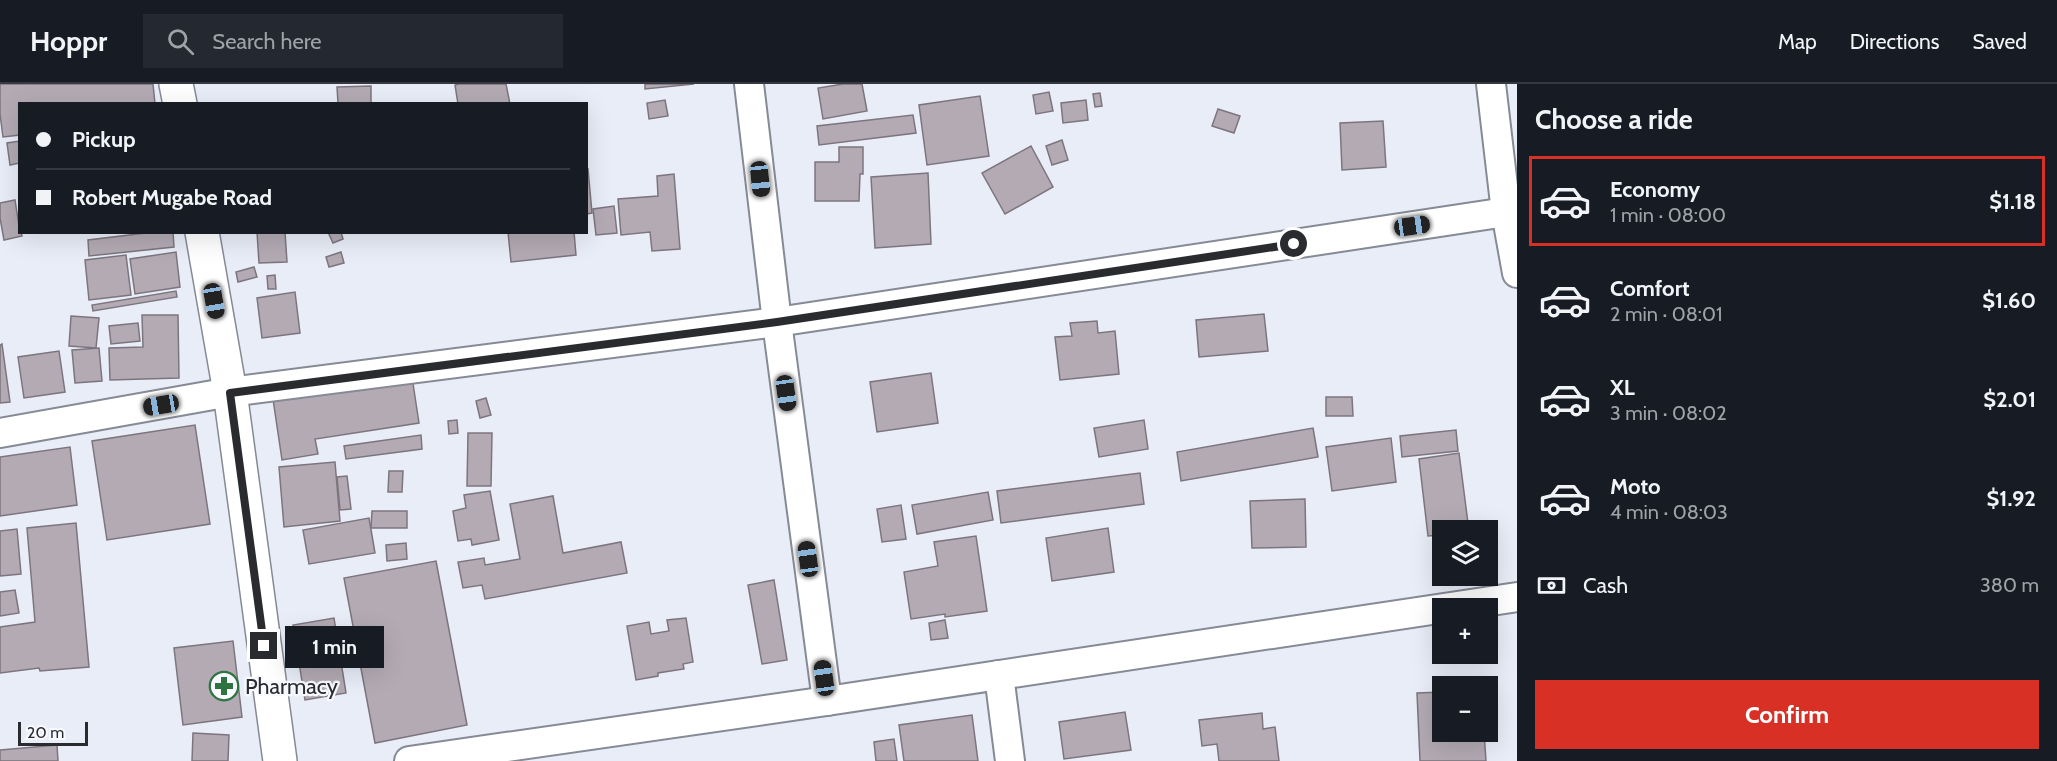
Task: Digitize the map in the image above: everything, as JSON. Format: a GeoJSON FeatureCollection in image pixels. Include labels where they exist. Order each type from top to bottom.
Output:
{"type":"FeatureCollection","features":[{"type":"Feature","properties":{"kind":"street"},"geometry":{"type":"LineString","coordinates":[[176,84],[180,102]]}},
{"type":"Feature","properties":{"kind":"street"},"geometry":{"type":"LineString","coordinates":[[749,84],[777,322],[827,701]]}},
{"type":"Feature","properties":{"kind":"street"},"geometry":{"type":"LineString","coordinates":[[1491,84],[1506,212],[1517,273]]}},
{"type":"Feature","properties":{"kind":"street"},"geometry":{"type":"LineString","coordinates":[[0,433],[230,393],[777,322],[1506,212]]}},
{"type":"Feature","properties":{"kind":"street"},"geometry":{"type":"LineString","coordinates":[[202,234],[230,393],[280,761]]}},
{"type":"Feature","properties":{"kind":"street"},"geometry":{"type":"LineString","coordinates":[[409,761],[827,701],[1517,597]]}},
{"type":"Feature","properties":{"kind":"street"},"geometry":{"type":"LineString","coordinates":[[999,675],[1010,761]]}},
{"type":"Feature","properties":{"kind":"building"},"geometry":{"type":"Polygon","coordinates":[[[0,84],[153,84],[155,102],[18,102],[18,135],[3,137],[0,84]]]}},
{"type":"Feature","properties":{"kind":"building"},"geometry":{"type":"Polygon","coordinates":[[[506,84],[510,102],[458,102],[455,85],[506,84]]]}},
{"type":"Feature","properties":{"kind":"building"},"geometry":{"type":"Polygon","coordinates":[[[645,84],[694,84],[645,89],[645,84]]]}},
{"type":"Feature","properties":{"kind":"building"},"geometry":{"type":"Polygon","coordinates":[[[862,84],[867,111],[823,119],[818,88],[862,84]]]}},
{"type":"Feature","properties":{"kind":"building"},"geometry":{"type":"Polygon","coordinates":[[[371,86],[371,102],[338,102],[337,87],[371,86]]]}},
{"type":"Feature","properties":{"kind":"building"},"geometry":{"type":"Polygon","coordinates":[[[1049,92],[1053,111],[1036,114],[1033,95],[1049,92]]]}},
{"type":"Feature","properties":{"kind":"building"},"geometry":{"type":"Polygon","coordinates":[[[1100,93],[1102,106],[1095,107],[1093,94],[1100,93]]]}},
{"type":"Feature","properties":{"kind":"building"},"geometry":{"type":"Polygon","coordinates":[[[980,96],[989,156],[927,165],[919,105],[980,96]]]}},
{"type":"Feature","properties":{"kind":"building"},"geometry":{"type":"Polygon","coordinates":[[[665,100],[668,116],[649,119],[647,103],[665,100]]]}},
{"type":"Feature","properties":{"kind":"building"},"geometry":{"type":"Polygon","coordinates":[[[1086,100],[1088,120],[1063,123],[1061,103],[1086,100]]]}},
{"type":"Feature","properties":{"kind":"building"},"geometry":{"type":"Polygon","coordinates":[[[1218,109],[1240,116],[1234,133],[1212,126],[1218,109]]]}},
{"type":"Feature","properties":{"kind":"building"},"geometry":{"type":"Polygon","coordinates":[[[913,115],[916,133],[819,145],[817,126],[913,115]]]}},
{"type":"Feature","properties":{"kind":"building"},"geometry":{"type":"Polygon","coordinates":[[[1383,121],[1386,167],[1342,170],[1340,123],[1383,121]]]}},
{"type":"Feature","properties":{"kind":"building"},"geometry":{"type":"Polygon","coordinates":[[[1062,140],[1068,160],[1052,165],[1046,146],[1062,140]]]}},
{"type":"Feature","properties":{"kind":"building"},"geometry":{"type":"Polygon","coordinates":[[[18,141],[18,163],[10,165],[7,143],[18,141]]]}},
{"type":"Feature","properties":{"kind":"building"},"geometry":{"type":"Polygon","coordinates":[[[1031,146],[1053,187],[1005,214],[982,173],[1031,146]]]}},
{"type":"Feature","properties":{"kind":"building"},"geometry":{"type":"Polygon","coordinates":[[[839,147],[863,147],[863,174],[860,174],[859,201],[815,201],[815,162],[839,162],[839,147]]]}},
{"type":"Feature","properties":{"kind":"building"},"geometry":{"type":"Polygon","coordinates":[[[588,169],[592,213],[588,214],[588,169]]]}},
{"type":"Feature","properties":{"kind":"building"},"geometry":{"type":"Polygon","coordinates":[[[928,173],[931,244],[875,248],[871,177],[928,173]]]}},
{"type":"Feature","properties":{"kind":"building"},"geometry":{"type":"Polygon","coordinates":[[[674,174],[680,249],[652,251],[650,232],[621,235],[618,199],[658,196],[657,176],[674,174]]]}},
{"type":"Feature","properties":{"kind":"building"},"geometry":{"type":"Polygon","coordinates":[[[15,200],[18,234],[22,236],[4,240],[0,203],[15,200]]]}},
{"type":"Feature","properties":{"kind":"building"},"geometry":{"type":"Polygon","coordinates":[[[614,206],[617,233],[596,235],[593,209],[614,206]]]}},
{"type":"Feature","properties":{"kind":"building"},"geometry":{"type":"Polygon","coordinates":[[[138,234],[173,234],[174,247],[89,256],[88,240],[138,234]]]}},
{"type":"Feature","properties":{"kind":"building"},"geometry":{"type":"Polygon","coordinates":[[[257,234],[285,234],[287,262],[259,263],[257,234]]]}},
{"type":"Feature","properties":{"kind":"building"},"geometry":{"type":"Polygon","coordinates":[[[329,234],[342,234],[343,239],[333,243],[329,234]]]}},
{"type":"Feature","properties":{"kind":"building"},"geometry":{"type":"Polygon","coordinates":[[[508,234],[574,234],[576,255],[511,262],[508,234]]]}},
{"type":"Feature","properties":{"kind":"building"},"geometry":{"type":"Polygon","coordinates":[[[176,252],[180,287],[135,294],[130,259],[176,252]]]}},
{"type":"Feature","properties":{"kind":"building"},"geometry":{"type":"Polygon","coordinates":[[[341,252],[344,263],[329,267],[326,257],[341,252]]]}},
{"type":"Feature","properties":{"kind":"building"},"geometry":{"type":"Polygon","coordinates":[[[126,255],[131,295],[89,300],[85,260],[126,255]]]}},
{"type":"Feature","properties":{"kind":"building"},"geometry":{"type":"Polygon","coordinates":[[[254,267],[257,277],[238,282],[236,272],[254,267]]]}},
{"type":"Feature","properties":{"kind":"building"},"geometry":{"type":"Polygon","coordinates":[[[275,275],[276,289],[268,289],[267,276],[275,275]]]}},
{"type":"Feature","properties":{"kind":"building"},"geometry":{"type":"Polygon","coordinates":[[[176,291],[177,297],[93,311],[92,305],[176,291]]]}},
{"type":"Feature","properties":{"kind":"building"},"geometry":{"type":"Polygon","coordinates":[[[295,292],[300,333],[262,338],[257,298],[295,292]]]}},
{"type":"Feature","properties":{"kind":"building"},"geometry":{"type":"Polygon","coordinates":[[[1264,314],[1268,351],[1199,357],[1196,320],[1264,314]]]}},
{"type":"Feature","properties":{"kind":"building"},"geometry":{"type":"Polygon","coordinates":[[[142,315],[178,315],[179,378],[110,380],[109,348],[143,347],[142,315]]]}},
{"type":"Feature","properties":{"kind":"building"},"geometry":{"type":"Polygon","coordinates":[[[71,316],[99,318],[96,348],[69,346],[71,316]]]}},
{"type":"Feature","properties":{"kind":"building"},"geometry":{"type":"Polygon","coordinates":[[[1097,321],[1098,333],[1115,331],[1119,374],[1060,380],[1055,337],[1072,336],[1070,323],[1097,321]]]}},
{"type":"Feature","properties":{"kind":"building"},"geometry":{"type":"Polygon","coordinates":[[[138,323],[140,341],[111,344],[109,326],[138,323]]]}},
{"type":"Feature","properties":{"kind":"building"},"geometry":{"type":"Polygon","coordinates":[[[2,344],[10,402],[0,403],[0,345],[2,344]]]}},
{"type":"Feature","properties":{"kind":"building"},"geometry":{"type":"Polygon","coordinates":[[[99,348],[102,381],[75,383],[72,350],[99,348]]]}},
{"type":"Feature","properties":{"kind":"building"},"geometry":{"type":"Polygon","coordinates":[[[59,351],[65,392],[24,398],[18,357],[59,351]]]}},
{"type":"Feature","properties":{"kind":"building"},"geometry":{"type":"Polygon","coordinates":[[[931,373],[938,423],[877,432],[870,382],[931,373]]]}},
{"type":"Feature","properties":{"kind":"building"},"geometry":{"type":"Polygon","coordinates":[[[412,377],[419,423],[315,439],[318,454],[282,460],[273,399],[412,377]]]}},
{"type":"Feature","properties":{"kind":"building"},"geometry":{"type":"Polygon","coordinates":[[[1326,397],[1352,397],[1353,416],[1326,416],[1326,397]]]}},
{"type":"Feature","properties":{"kind":"building"},"geometry":{"type":"Polygon","coordinates":[[[486,398],[491,415],[480,418],[476,401],[486,398]]]}},
{"type":"Feature","properties":{"kind":"building"},"geometry":{"type":"Polygon","coordinates":[[[457,420],[458,433],[449,434],[448,421],[457,420]]]}},
{"type":"Feature","properties":{"kind":"building"},"geometry":{"type":"Polygon","coordinates":[[[1144,420],[1148,449],[1099,457],[1094,428],[1144,420]]]}},
{"type":"Feature","properties":{"kind":"building"},"geometry":{"type":"Polygon","coordinates":[[[195,425],[210,524],[107,540],[92,441],[195,425]]]}},
{"type":"Feature","properties":{"kind":"building"},"geometry":{"type":"Polygon","coordinates":[[[1313,428],[1318,457],[1181,481],[1177,452],[1313,428]]]}},
{"type":"Feature","properties":{"kind":"building"},"geometry":{"type":"Polygon","coordinates":[[[1456,430],[1458,451],[1402,457],[1400,436],[1456,430]]]}},
{"type":"Feature","properties":{"kind":"building"},"geometry":{"type":"Polygon","coordinates":[[[468,433],[492,433],[491,486],[467,486],[468,433]]]}},
{"type":"Feature","properties":{"kind":"building"},"geometry":{"type":"Polygon","coordinates":[[[421,435],[422,449],[346,459],[344,446],[421,435]]]}},
{"type":"Feature","properties":{"kind":"building"},"geometry":{"type":"Polygon","coordinates":[[[1391,438],[1396,482],[1332,491],[1326,447],[1391,438]]]}},
{"type":"Feature","properties":{"kind":"building"},"geometry":{"type":"Polygon","coordinates":[[[70,447],[77,505],[0,516],[0,457],[70,447]]]}},
{"type":"Feature","properties":{"kind":"building"},"geometry":{"type":"Polygon","coordinates":[[[1459,453],[1468,520],[1432,520],[1432,536],[1428,536],[1419,459],[1459,453]]]}},
{"type":"Feature","properties":{"kind":"building"},"geometry":{"type":"Polygon","coordinates":[[[335,462],[340,521],[284,527],[279,467],[335,462]]]}},
{"type":"Feature","properties":{"kind":"building"},"geometry":{"type":"Polygon","coordinates":[[[389,471],[403,471],[402,492],[388,492],[389,471]]]}},
{"type":"Feature","properties":{"kind":"building"},"geometry":{"type":"Polygon","coordinates":[[[1140,473],[1144,504],[1001,523],[997,491],[1140,473]]]}},
{"type":"Feature","properties":{"kind":"building"},"geometry":{"type":"Polygon","coordinates":[[[347,476],[351,509],[340,510],[337,477],[347,476]]]}},
{"type":"Feature","properties":{"kind":"building"},"geometry":{"type":"Polygon","coordinates":[[[490,491],[499,540],[472,545],[471,539],[458,541],[453,511],[466,508],[464,495],[490,491]]]}},
{"type":"Feature","properties":{"kind":"building"},"geometry":{"type":"Polygon","coordinates":[[[988,492],[993,520],[917,534],[912,505],[988,492]]]}},
{"type":"Feature","properties":{"kind":"building"},"geometry":{"type":"Polygon","coordinates":[[[553,496],[563,553],[621,542],[627,573],[485,599],[482,585],[463,588],[458,562],[484,558],[485,565],[520,559],[510,504],[553,496]]]}},
{"type":"Feature","properties":{"kind":"building"},"geometry":{"type":"Polygon","coordinates":[[[1305,499],[1306,547],[1252,548],[1250,501],[1305,499]]]}},
{"type":"Feature","properties":{"kind":"building"},"geometry":{"type":"Polygon","coordinates":[[[901,505],[906,539],[882,542],[877,509],[901,505]]]}},
{"type":"Feature","properties":{"kind":"building"},"geometry":{"type":"Polygon","coordinates":[[[372,511],[407,511],[407,528],[371,528],[372,511]]]}},
{"type":"Feature","properties":{"kind":"building"},"geometry":{"type":"Polygon","coordinates":[[[369,518],[375,553],[309,564],[303,530],[369,518]]]}},
{"type":"Feature","properties":{"kind":"building"},"geometry":{"type":"Polygon","coordinates":[[[76,523],[89,667],[40,671],[39,668],[0,673],[0,627],[35,622],[27,528],[76,523]]]}},
{"type":"Feature","properties":{"kind":"building"},"geometry":{"type":"Polygon","coordinates":[[[1108,528],[1114,572],[1052,581],[1046,538],[1108,528]]]}},
{"type":"Feature","properties":{"kind":"building"},"geometry":{"type":"Polygon","coordinates":[[[17,529],[21,574],[0,576],[0,531],[17,529]]]}},
{"type":"Feature","properties":{"kind":"building"},"geometry":{"type":"Polygon","coordinates":[[[976,536],[987,611],[911,619],[904,572],[938,566],[934,542],[976,536]]]}},
{"type":"Feature","properties":{"kind":"building"},"geometry":{"type":"Polygon","coordinates":[[[406,543],[407,559],[387,561],[386,545],[406,543]]]}},
{"type":"Feature","properties":{"kind":"building"},"geometry":{"type":"Polygon","coordinates":[[[436,561],[467,725],[375,743],[344,578],[436,561]]]}},
{"type":"Feature","properties":{"kind":"building"},"geometry":{"type":"Polygon","coordinates":[[[774,580],[787,660],[762,664],[748,585],[774,580]]]}},
{"type":"Feature","properties":{"kind":"building"},"geometry":{"type":"Polygon","coordinates":[[[15,590],[19,613],[0,616],[0,592],[15,590]]]}},
{"type":"Feature","properties":{"kind":"building"},"geometry":{"type":"Polygon","coordinates":[[[334,618],[346,693],[305,700],[293,625],[334,618]]]}},
{"type":"Feature","properties":{"kind":"building"},"geometry":{"type":"Polygon","coordinates":[[[686,618],[693,662],[683,664],[684,669],[658,673],[658,676],[636,680],[627,626],[649,622],[651,634],[669,631],[667,620],[686,618]]]}},
{"type":"Feature","properties":{"kind":"building"},"geometry":{"type":"Polygon","coordinates":[[[945,620],[948,638],[931,640],[929,623],[945,620]]]}},
{"type":"Feature","properties":{"kind":"building"},"geometry":{"type":"Polygon","coordinates":[[[233,641],[242,717],[183,725],[174,648],[233,641]]]}},
{"type":"Feature","properties":{"kind":"building"},"geometry":{"type":"Polygon","coordinates":[[[1432,692],[1432,742],[1485,742],[1486,761],[1420,761],[1417,693],[1432,692]]]}},
{"type":"Feature","properties":{"kind":"building"},"geometry":{"type":"Polygon","coordinates":[[[1125,712],[1131,750],[1064,759],[1059,722],[1125,712]]]}},
{"type":"Feature","properties":{"kind":"building"},"geometry":{"type":"Polygon","coordinates":[[[1262,713],[1263,729],[1275,727],[1279,761],[1219,761],[1217,744],[1202,746],[1199,720],[1262,713]]]}},
{"type":"Feature","properties":{"kind":"building"},"geometry":{"type":"Polygon","coordinates":[[[972,715],[978,761],[904,761],[899,725],[972,715]]]}},
{"type":"Feature","properties":{"kind":"building"},"geometry":{"type":"Polygon","coordinates":[[[193,733],[229,735],[228,761],[192,761],[193,733]]]}},
{"type":"Feature","properties":{"kind":"building"},"geometry":{"type":"Polygon","coordinates":[[[894,739],[897,761],[876,761],[874,742],[894,739]]]}},
{"type":"Feature","properties":{"kind":"building"},"geometry":{"type":"Polygon","coordinates":[[[57,745],[58,761],[0,761],[0,750],[57,745]]]}},
{"type":"Feature","properties":{"kind":"place","name":"Pharmacy"},"geometry":{"type":"Point","coordinates":[224,686]}},
{"type":"Feature","properties":{"kind":"route"},"geometry":{"type":"LineString","coordinates":[[264,646],[230,393],[777,322],[1294,244]]}}]}
